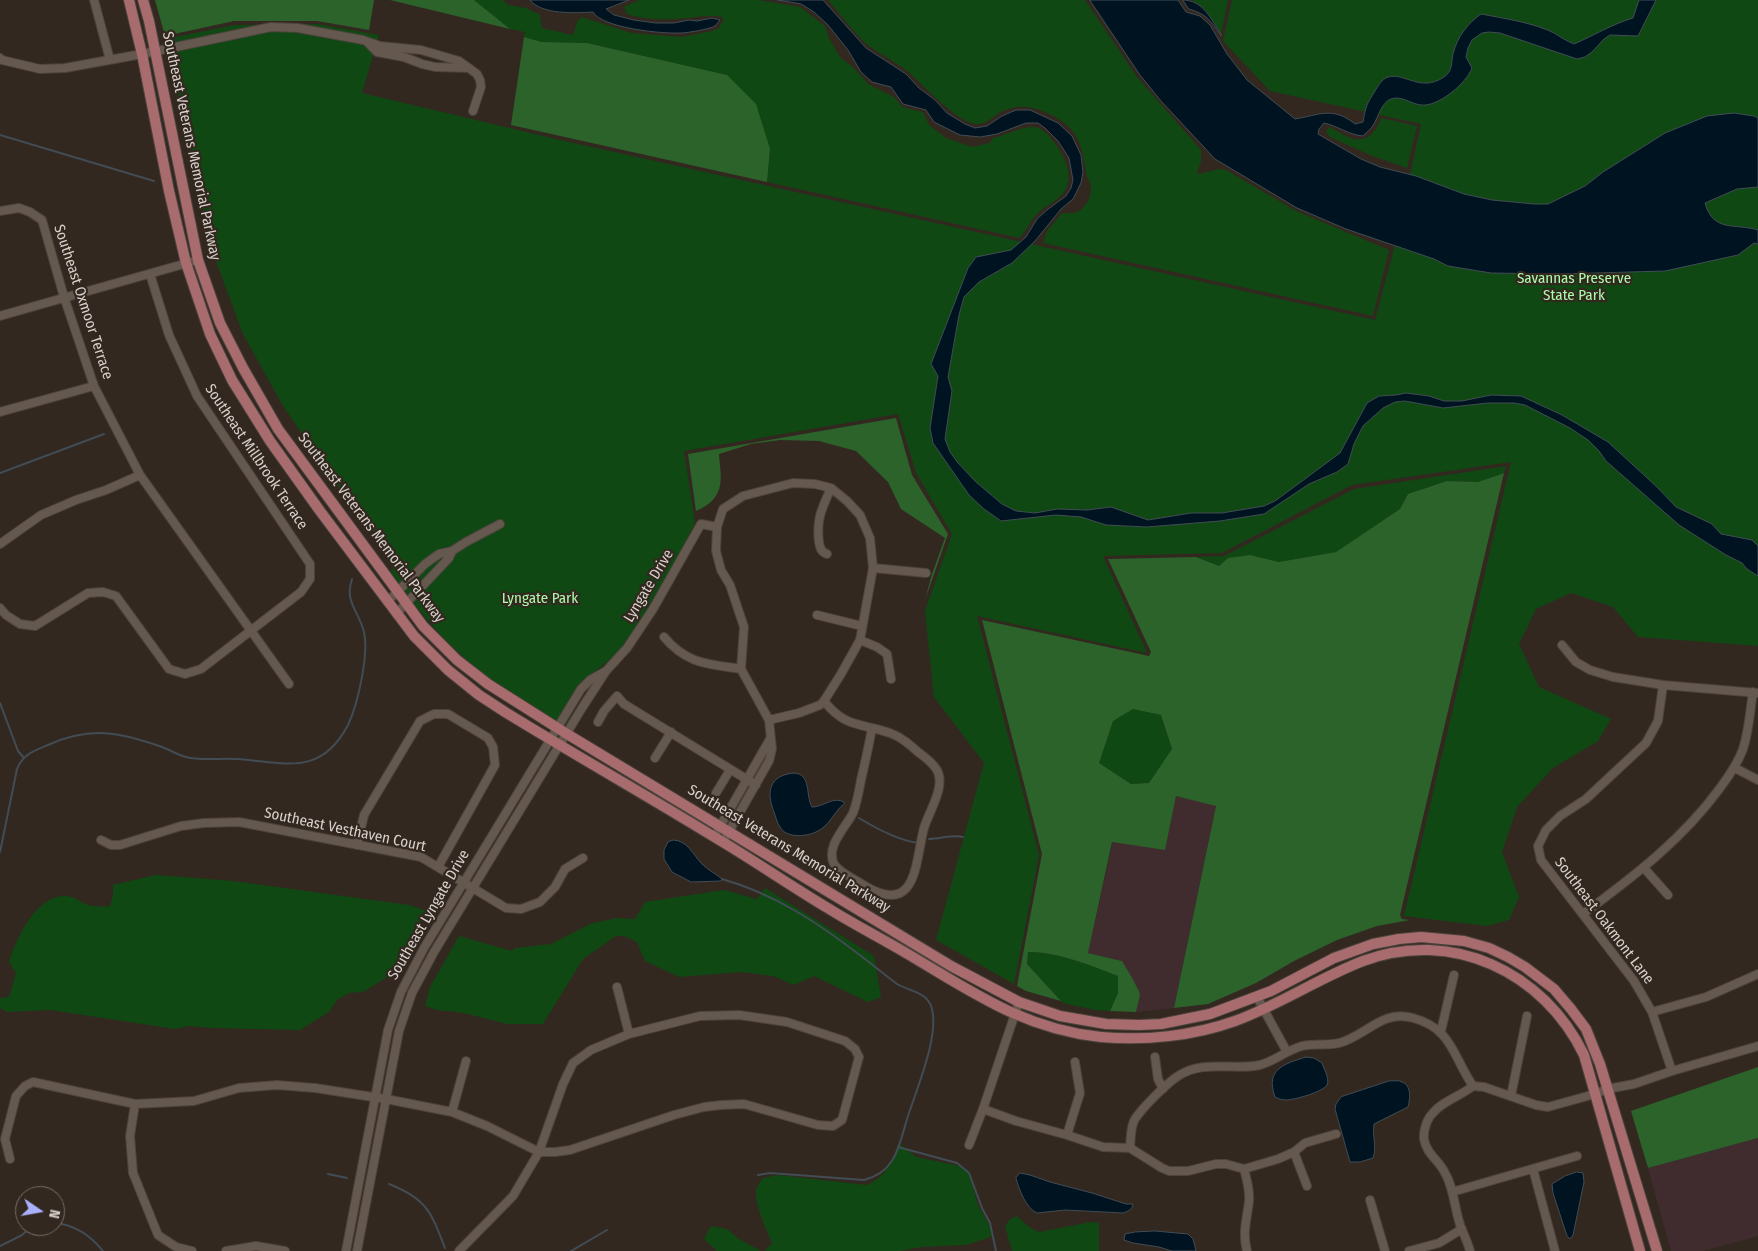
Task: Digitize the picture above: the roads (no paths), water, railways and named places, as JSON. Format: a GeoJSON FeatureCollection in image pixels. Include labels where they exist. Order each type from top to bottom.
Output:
{"type":"FeatureCollection","features":[{"type":"Feature","properties":{"kind":"main road","name":"Southeast Veterans Memorial Parkway"},"geometry":{"type":"LineString","coordinates":[[129,0],[186,263],[210,334],[232,380],[270,440],[396,614],[414,636],[448,670],[479,695],[550,740],[718,839],[832,911],[981,998],[1013,1015],[1077,1034],[1137,1038],[1159,1037],[1211,1028],[1234,1021],[1365,960],[1399,952],[1420,950],[1462,954],[1501,968],[1533,989],[1543,998],[1575,1036],[1584,1055],[1640,1251]]}},
{"type":"Feature","properties":{"kind":"main road","name":"Southeast Veterans Memorial Parkway"},"geometry":{"type":"LineString","coordinates":[[143,0],[198,260],[220,323],[278,429],[423,626],[457,660],[488,684],[567,734],[951,966],[1019,1002],[1060,1016],[1083,1021],[1139,1025],[1166,1023],[1210,1014],[1256,997],[1334,958],[1374,944],[1399,939],[1421,937],[1464,941],[1489,948],[1508,957],[1554,989],[1586,1029],[1600,1064],[1657,1251]]}},
{"type":"Feature","properties":{"kind":"street"},"geometry":{"type":"LineString","coordinates":[[94,0],[110,60]]}},
{"type":"Feature","properties":{"kind":"street"},"geometry":{"type":"LineString","coordinates":[[0,58],[40,69],[65,68],[271,27],[298,28],[380,46],[414,49],[459,62],[479,77],[481,84],[472,111]]}},
{"type":"Feature","properties":{"kind":"street"},"geometry":{"type":"LineString","coordinates":[[368,42],[377,52],[404,57],[425,65],[457,69],[469,68]]}},
{"type":"Feature","properties":{"kind":"street"},"geometry":{"type":"LineString","coordinates":[[425,65],[428,53]]}},
{"type":"Feature","properties":{"kind":"street","name":"Southeast Oxmoor Terrace"},"geometry":{"type":"LineString","coordinates":[[0,211],[19,208],[30,212],[42,220],[64,297],[94,386],[140,475],[289,684]]}},
{"type":"Feature","properties":{"kind":"street"},"geometry":{"type":"LineString","coordinates":[[0,316],[198,260]]}},
{"type":"Feature","properties":{"kind":"street","name":"Southeast Millbrook Terrace"},"geometry":{"type":"LineString","coordinates":[[0,608],[6,615],[20,624],[35,626],[88,593],[103,592],[116,596],[169,669],[185,674],[201,669],[251,632],[301,592],[310,579],[310,564],[197,396],[169,334],[150,274]]}},
{"type":"Feature","properties":{"kind":"street"},"geometry":{"type":"LineString","coordinates":[[0,412],[94,386]]}},
{"type":"Feature","properties":{"kind":"street"},"geometry":{"type":"LineString","coordinates":[[0,544],[41,515],[140,475]]}},
{"type":"Feature","properties":{"kind":"street"},"geometry":{"type":"LineString","coordinates":[[718,839],[756,785],[769,761],[772,749],[769,720],[741,669],[744,627],[716,551],[717,527],[723,509],[742,496],[793,483],[816,484],[831,488],[860,515],[870,538],[873,568],[860,640],[824,700],[811,709],[769,720]]}},
{"type":"Feature","properties":{"kind":"street"},"geometry":{"type":"LineString","coordinates":[[827,554],[820,547],[818,524],[821,511],[831,488]]}},
{"type":"Feature","properties":{"kind":"street"},"geometry":{"type":"LineString","coordinates":[[387,602],[397,590],[438,554],[452,551],[500,524]]}},
{"type":"Feature","properties":{"kind":"street","name":"Lyngate Drive"},"geometry":{"type":"LineString","coordinates":[[567,734],[606,671],[627,648],[653,609],[701,524],[717,527]]}},
{"type":"Feature","properties":{"kind":"street"},"geometry":{"type":"LineString","coordinates":[[396,614],[449,558],[452,551]]}},
{"type":"Feature","properties":{"kind":"street"},"geometry":{"type":"LineString","coordinates":[[873,568],[926,573]]}},
{"type":"Feature","properties":{"kind":"street"},"geometry":{"type":"LineString","coordinates":[[415,574],[425,584]]}},
{"type":"Feature","properties":{"kind":"street"},"geometry":{"type":"LineString","coordinates":[[817,615],[862,626]]}},
{"type":"Feature","properties":{"kind":"street"},"geometry":{"type":"LineString","coordinates":[[664,637],[675,650],[689,658],[705,664],[741,669]]}},
{"type":"Feature","properties":{"kind":"street"},"geometry":{"type":"LineString","coordinates":[[860,640],[877,647],[887,654],[891,679]]}},
{"type":"Feature","properties":{"kind":"street"},"geometry":{"type":"LineString","coordinates":[[1562,645],[1576,662],[1590,670],[1613,678],[1663,685],[1755,693],[1743,748],[1734,768],[1711,800],[1682,833],[1644,868],[1583,914]]}},
{"type":"Feature","properties":{"kind":"street","name":"Lyngate Drive"},"geometry":{"type":"LineString","coordinates":[[558,728],[581,689],[590,680],[606,671]]}},
{"type":"Feature","properties":{"kind":"street","name":"Southeast Oakmont Lane"},"geometry":{"type":"LineString","coordinates":[[1663,685],[1658,721],[1646,743],[1586,799],[1560,816],[1546,830],[1538,846],[1541,860],[1634,981],[1652,1012],[1672,1071]]}},
{"type":"Feature","properties":{"kind":"street"},"geometry":{"type":"LineString","coordinates":[[598,722],[609,704],[617,696],[624,704],[671,732],[683,742],[756,785]]}},
{"type":"Feature","properties":{"kind":"street"},"geometry":{"type":"LineString","coordinates":[[824,700],[841,718],[858,725],[872,728],[890,733],[903,739],[932,763],[938,772],[939,787],[924,827],[913,880],[907,888],[897,894],[884,895],[874,891],[843,872],[832,860],[834,845],[851,817],[856,803],[872,728]]}},
{"type":"Feature","properties":{"kind":"street"},"geometry":{"type":"LineString","coordinates":[[357,845],[364,815],[420,721],[434,714],[448,714],[488,738],[493,747],[495,765],[438,867]]}},
{"type":"Feature","properties":{"kind":"street","name":"Southeast Lyngate Drive"},"geometry":{"type":"LineString","coordinates":[[346,1251],[388,1030],[401,992],[424,948],[463,882],[558,728]]}},
{"type":"Feature","properties":{"kind":"street"},"geometry":{"type":"LineString","coordinates":[[655,758],[671,732]]}},
{"type":"Feature","properties":{"kind":"street","name":"Southeast Lyngate Drive"},"geometry":{"type":"LineString","coordinates":[[357,1251],[399,1031],[412,993],[434,952],[567,734]]}},
{"type":"Feature","properties":{"kind":"street"},"geometry":{"type":"LineString","coordinates":[[725,828],[770,739]]}},
{"type":"Feature","properties":{"kind":"street"},"geometry":{"type":"LineString","coordinates":[[1734,768],[1758,780]]}},
{"type":"Feature","properties":{"kind":"street"},"geometry":{"type":"LineString","coordinates":[[716,792],[730,770]]}},
{"type":"Feature","properties":{"kind":"street","name":"Southeast Vesthaven Court"},"geometry":{"type":"LineString","coordinates":[[101,840],[111,845],[120,845],[181,826],[239,822],[421,857],[506,908],[521,909],[540,902],[555,888],[565,869],[583,858]]}},
{"type":"Feature","properties":{"kind":"street"},"geometry":{"type":"LineString","coordinates":[[1644,868],[1668,895]]}},
{"type":"Feature","properties":{"kind":"street"},"geometry":{"type":"LineString","coordinates":[[1652,1012],[1706,998],[1758,974]]}},
{"type":"Feature","properties":{"kind":"street"},"geometry":{"type":"LineString","coordinates":[[1440,1031],[1454,975]]}},
{"type":"Feature","properties":{"kind":"street"},"geometry":{"type":"LineString","coordinates":[[617,987],[630,1034]]}},
{"type":"Feature","properties":{"kind":"street"},"geometry":{"type":"LineString","coordinates":[[1256,997],[1286,1052]]}},
{"type":"Feature","properties":{"kind":"street"},"geometry":{"type":"LineString","coordinates":[[969,1145],[1019,1002]]}},
{"type":"Feature","properties":{"kind":"street"},"geometry":{"type":"LineString","coordinates":[[10,1159],[5,1139],[16,1096],[25,1086],[33,1082],[135,1104],[194,1101],[239,1088],[277,1085],[315,1088],[452,1112],[487,1126],[540,1152],[555,1152],[570,1150],[674,1115],[704,1107],[721,1105],[744,1104],[818,1125],[832,1126],[842,1120],[859,1057],[855,1049],[845,1041],[787,1022],[740,1015],[700,1016],[630,1034],[591,1050],[573,1063],[563,1084],[540,1152],[513,1196],[459,1251]]}},
{"type":"Feature","properties":{"kind":"street"},"geometry":{"type":"LineString","coordinates":[[1130,1148],[1134,1120],[1178,1076],[1208,1066],[1259,1065],[1302,1046],[1334,1044],[1346,1041],[1376,1022],[1399,1016],[1411,1017],[1426,1022],[1440,1031],[1451,1045],[1473,1086]]}},
{"type":"Feature","properties":{"kind":"street"},"geometry":{"type":"LineString","coordinates":[[1511,1096],[1528,1016]]}},
{"type":"Feature","properties":{"kind":"street"},"geometry":{"type":"LineString","coordinates":[[1470,1251],[1444,1171],[1426,1147],[1424,1138],[1427,1124],[1432,1114],[1441,1105],[1466,1092],[1473,1086],[1484,1087],[1536,1105],[1548,1107],[1607,1089],[1634,1084],[1758,1046]]}},
{"type":"Feature","properties":{"kind":"street"},"geometry":{"type":"LineString","coordinates":[[1155,1057],[1158,1079],[1163,1089]]}},
{"type":"Feature","properties":{"kind":"street"},"geometry":{"type":"LineString","coordinates":[[452,1112],[466,1060]]}},
{"type":"Feature","properties":{"kind":"street"},"geometry":{"type":"LineString","coordinates":[[1067,1135],[1080,1093],[1075,1062]]}},
{"type":"Feature","properties":{"kind":"street"},"geometry":{"type":"LineString","coordinates":[[135,1104],[130,1136],[133,1173],[158,1235],[176,1247],[192,1251]]}},
{"type":"Feature","properties":{"kind":"street"},"geometry":{"type":"LineString","coordinates":[[983,1109],[1103,1147],[1130,1148],[1169,1171],[1188,1171],[1216,1164],[1226,1164],[1244,1170],[1294,1152],[1305,1143],[1336,1134]]}},
{"type":"Feature","properties":{"kind":"street"},"geometry":{"type":"LineString","coordinates":[[1294,1152],[1307,1186]]}},
{"type":"Feature","properties":{"kind":"street"},"geometry":{"type":"LineString","coordinates":[[1452,1192],[1577,1156]]}},
{"type":"Feature","properties":{"kind":"street"},"geometry":{"type":"LineString","coordinates":[[1533,1169],[1555,1251]]}},
{"type":"Feature","properties":{"kind":"street"},"geometry":{"type":"LineString","coordinates":[[1244,1170],[1249,1189],[1244,1229],[1247,1251]]}},
{"type":"Feature","properties":{"kind":"street"},"geometry":{"type":"LineString","coordinates":[[1370,1200],[1385,1251]]}},
{"type":"Feature","properties":{"kind":"street"},"geometry":{"type":"LineString","coordinates":[[1409,1251],[1439,1243],[1462,1229]]}},
{"type":"Feature","properties":{"kind":"street"},"geometry":{"type":"LineString","coordinates":[[226,1251],[256,1246],[285,1251]]}},
{"type":"Feature","properties":{"kind":"water"},"geometry":{"type":"Polygon","coordinates":[[[530,0],[629,0],[606,9],[614,15],[656,23],[697,21],[712,18],[720,20],[715,26],[704,30],[672,33],[647,31],[608,22],[599,18],[593,12],[568,13],[550,11],[535,5],[530,0]]]}},
{"type":"Feature","properties":{"kind":"water"},"geometry":{"type":"Polygon","coordinates":[[[778,0],[823,0],[866,48],[906,74],[947,113],[965,124],[975,128],[987,126],[1002,116],[1016,110],[1030,110],[1058,123],[1072,136],[1081,155],[1083,172],[1081,183],[1073,199],[1061,209],[1035,241],[1012,263],[979,282],[964,297],[959,315],[948,377],[952,391],[945,439],[950,452],[958,463],[976,482],[1002,504],[1016,511],[1035,513],[1057,509],[1087,510],[1111,507],[1148,520],[1191,513],[1222,513],[1264,506],[1275,501],[1340,453],[1367,403],[1379,396],[1406,393],[1429,396],[1444,401],[1462,401],[1491,395],[1521,396],[1562,415],[1608,442],[1676,507],[1712,524],[1721,534],[1752,540],[1758,546],[1758,576],[1747,569],[1742,563],[1679,525],[1606,461],[1588,440],[1570,428],[1525,405],[1514,403],[1488,403],[1443,408],[1405,401],[1395,402],[1383,408],[1363,426],[1354,444],[1348,464],[1337,472],[1309,484],[1264,514],[1220,521],[1147,527],[1106,525],[1081,517],[1056,515],[1001,521],[969,495],[933,443],[930,428],[938,376],[931,364],[968,268],[976,257],[1011,250],[1026,237],[1037,219],[1066,196],[1073,180],[1069,158],[1058,141],[1038,123],[1026,123],[997,134],[980,137],[960,135],[934,122],[926,110],[903,104],[891,87],[872,82],[861,72],[848,50],[828,25],[814,12],[801,4],[778,0]]]}},
{"type":"Feature","properties":{"kind":"water"},"geometry":{"type":"Polygon","coordinates":[[[1090,0],[1178,0],[1186,12],[1200,16],[1210,25],[1227,54],[1247,80],[1295,119],[1333,113],[1347,118],[1355,124],[1363,122],[1368,103],[1379,85],[1386,78],[1394,76],[1420,83],[1428,83],[1447,75],[1460,36],[1467,26],[1481,14],[1538,26],[1574,44],[1633,18],[1639,0],[1656,0],[1638,36],[1610,35],[1592,52],[1585,57],[1577,59],[1500,33],[1482,33],[1472,40],[1468,48],[1466,57],[1472,68],[1469,74],[1458,87],[1443,98],[1428,105],[1421,105],[1398,98],[1391,99],[1385,103],[1373,126],[1363,136],[1324,123],[1319,129],[1318,134],[1361,159],[1380,167],[1416,176],[1464,194],[1492,200],[1548,204],[1585,186],[1603,172],[1665,133],[1707,116],[1734,113],[1754,116],[1758,118],[1758,187],[1737,189],[1705,203],[1709,212],[1719,223],[1758,230],[1758,244],[1754,243],[1738,255],[1665,271],[1560,274],[1491,273],[1448,266],[1434,259],[1346,229],[1297,208],[1215,159],[1161,101],[1140,75],[1090,0]]]}},
{"type":"Feature","properties":{"kind":"water"},"geometry":{"type":"Polygon","coordinates":[[[1183,0],[1196,3],[1206,11],[1221,36],[1208,18],[1189,9],[1183,0]]]}},
{"type":"Feature","properties":{"kind":"water"},"geometry":{"type":"Polygon","coordinates":[[[786,774],[800,774],[806,781],[812,807],[837,800],[845,803],[825,826],[812,834],[796,836],[783,831],[778,824],[772,805],[770,791],[775,781],[786,774]]]}},
{"type":"Feature","properties":{"kind":"water"},"geometry":{"type":"Polygon","coordinates":[[[674,840],[687,846],[702,864],[722,879],[721,881],[691,882],[672,872],[664,859],[664,850],[668,842],[674,840]]]}},
{"type":"Feature","properties":{"kind":"water"},"geometry":{"type":"Polygon","coordinates":[[[1306,1057],[1314,1058],[1322,1063],[1327,1077],[1327,1085],[1314,1093],[1295,1099],[1285,1100],[1275,1097],[1273,1080],[1278,1069],[1290,1062],[1306,1057]]]}},
{"type":"Feature","properties":{"kind":"water"},"geometry":{"type":"Polygon","coordinates":[[[1389,1081],[1401,1081],[1407,1086],[1410,1097],[1408,1107],[1374,1124],[1375,1150],[1373,1158],[1360,1162],[1350,1162],[1335,1109],[1336,1104],[1341,1097],[1389,1081]]]}},
{"type":"Feature","properties":{"kind":"water"},"geometry":{"type":"Polygon","coordinates":[[[1577,1172],[1583,1173],[1584,1182],[1573,1235],[1570,1239],[1567,1236],[1553,1193],[1552,1184],[1565,1176],[1577,1172]]]}},
{"type":"Feature","properties":{"kind":"water"},"geometry":{"type":"Polygon","coordinates":[[[1020,1173],[1126,1204],[1133,1204],[1130,1210],[1123,1213],[1065,1210],[1037,1213],[1026,1203],[1021,1193],[1016,1178],[1020,1173]]]}},
{"type":"Feature","properties":{"kind":"water"},"geometry":{"type":"Polygon","coordinates":[[[1155,1231],[1188,1234],[1193,1239],[1196,1251],[1172,1251],[1124,1240],[1125,1234],[1155,1231]]]}},
{"type":"Feature","properties":{"kind":"waterway"},"geometry":{"type":"LineString","coordinates":[[0,135],[154,181]]}},
{"type":"Feature","properties":{"kind":"waterway"},"geometry":{"type":"LineString","coordinates":[[0,473],[104,434]]}},
{"type":"Feature","properties":{"kind":"waterway"},"geometry":{"type":"LineString","coordinates":[[0,852],[19,764],[34,751],[63,739],[91,733],[105,733],[147,742],[192,758],[236,759],[285,764],[313,760],[325,753],[337,742],[348,725],[359,692],[364,666],[364,632],[351,600],[350,587],[352,579]]}},
{"type":"Feature","properties":{"kind":"waterway"},"geometry":{"type":"LineString","coordinates":[[0,703],[18,751],[24,758]]}},
{"type":"Feature","properties":{"kind":"waterway"},"geometry":{"type":"LineString","coordinates":[[859,818],[895,837],[918,843]]}},
{"type":"Feature","properties":{"kind":"waterway"},"geometry":{"type":"LineString","coordinates":[[929,839],[963,837]]}},
{"type":"Feature","properties":{"kind":"waterway"},"geometry":{"type":"LineString","coordinates":[[722,879],[778,901],[812,921],[897,984],[923,996],[930,1003],[932,1009],[932,1034],[926,1062],[899,1146],[895,1156],[884,1171],[864,1180],[770,1173],[758,1175]]}},
{"type":"Feature","properties":{"kind":"waterway"},"geometry":{"type":"LineString","coordinates":[[898,1147],[957,1163],[969,1173],[982,1208],[990,1223],[996,1251]]}},
{"type":"Feature","properties":{"kind":"waterway"},"geometry":{"type":"LineString","coordinates":[[328,1174],[347,1178]]}},
{"type":"Feature","properties":{"kind":"waterway"},"geometry":{"type":"LineString","coordinates":[[389,1184],[420,1201],[436,1225],[445,1248]]}},
{"type":"Feature","properties":{"kind":"waterway"},"geometry":{"type":"LineString","coordinates":[[65,1225],[82,1232],[103,1251]]}},
{"type":"Feature","properties":{"kind":"waterway"},"geometry":{"type":"LineString","coordinates":[[571,1251],[607,1230]]}},
{"type":"Feature","properties":{"kind":"waterway"},"geometry":{"type":"LineString","coordinates":[[0,1246],[20,1236]]}},
{"type":"Feature","properties":{"kind":"park label","name":"Savannas Preserve State Park"},"geometry":{"type":"Point","coordinates":[1574,288]}},
{"type":"Feature","properties":{"kind":"park label","name":"Lyngate Park"},"geometry":{"type":"Point","coordinates":[540,599]}}]}
